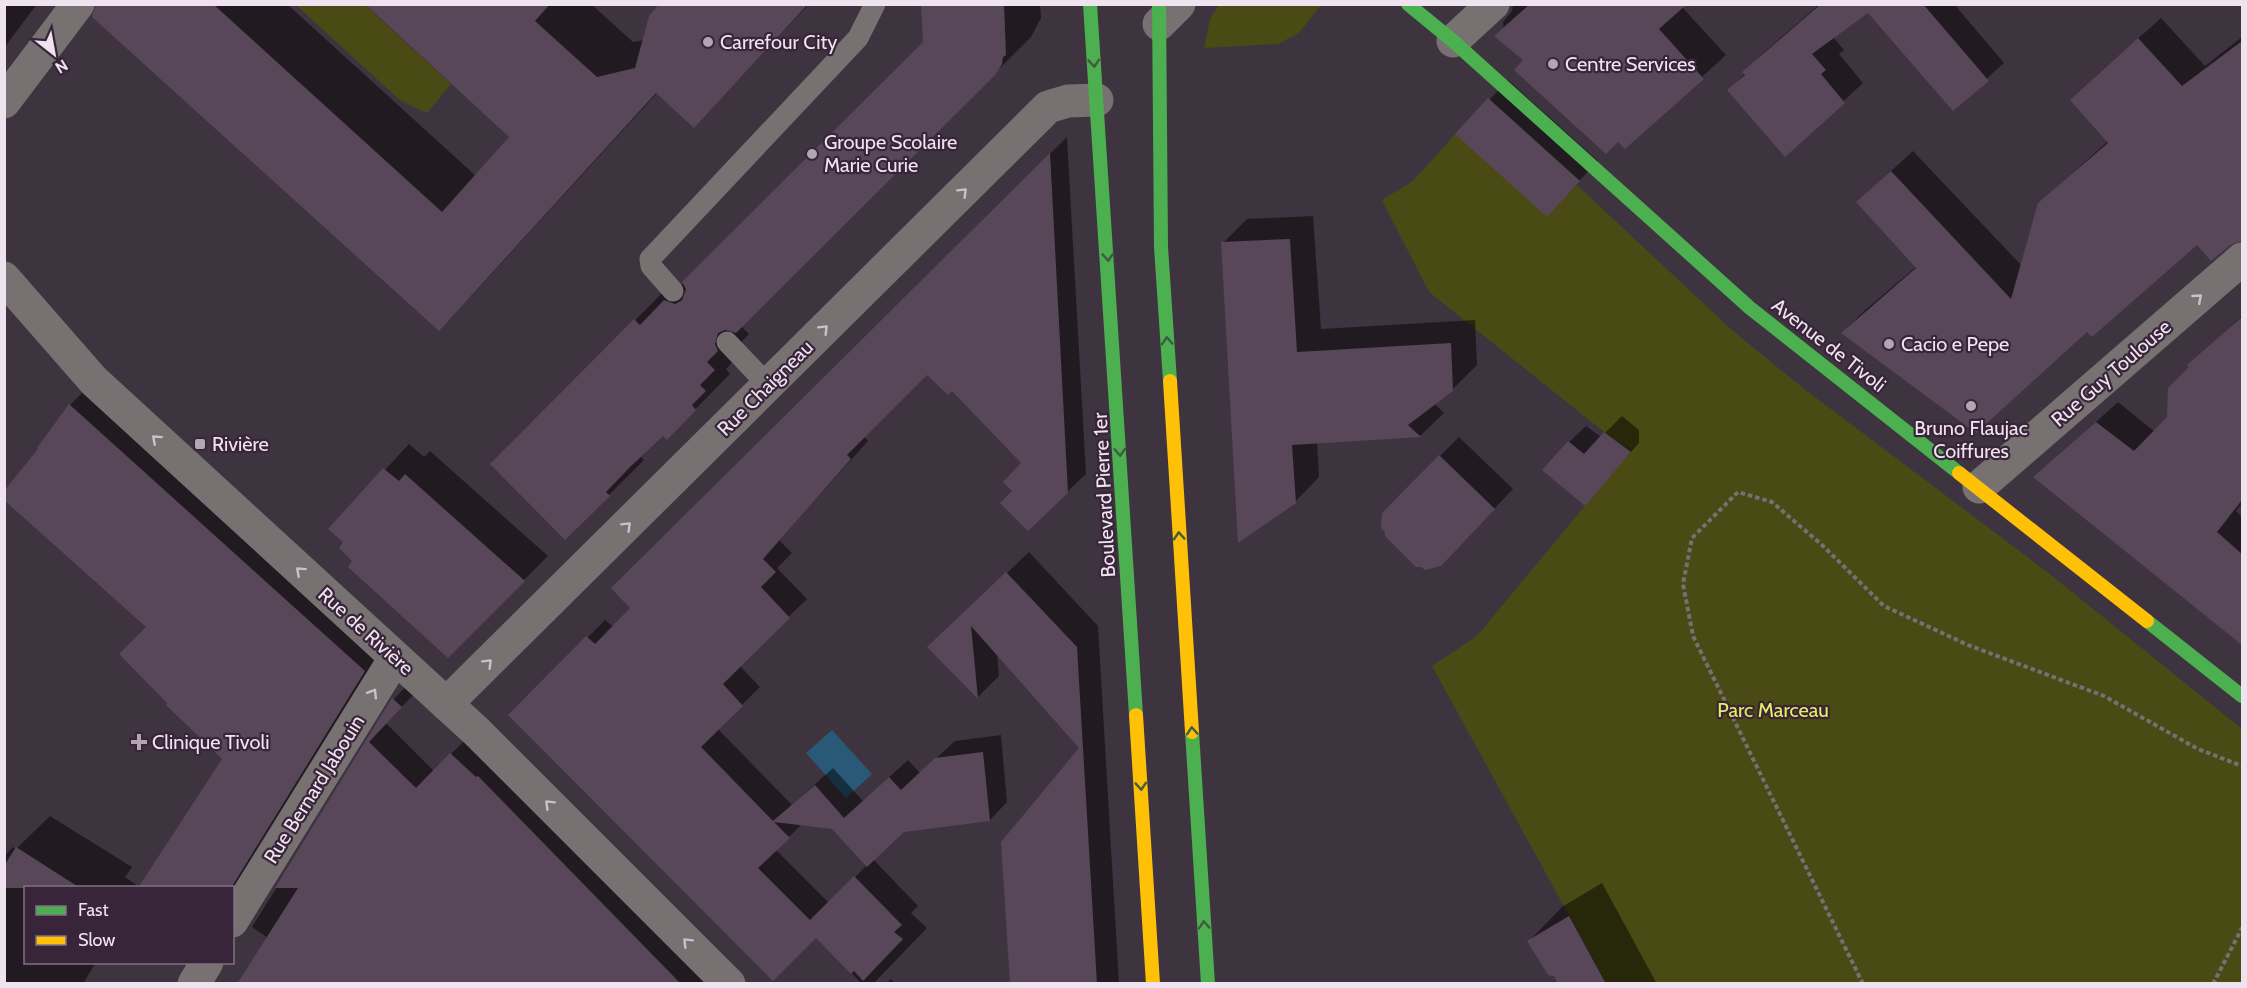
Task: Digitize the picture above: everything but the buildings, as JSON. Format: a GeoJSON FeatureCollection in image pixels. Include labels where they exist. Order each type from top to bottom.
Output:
{"type":"FeatureCollection","features":[{"type":"Feature","properties":{"kind":"main road","name":"Boulevard Pierre 1er"},"geometry":{"type":"LineString","coordinates":[[1090,4],[1153,984]]}},
{"type":"Feature","properties":{"kind":"main road","name":"Avenue de Tivoli"},"geometry":{"type":"LineString","coordinates":[[1408,4],[1454,40],[1750,308],[2242,696]]}},
{"type":"Feature","properties":{"kind":"main road"},"geometry":{"type":"LineString","coordinates":[[1166,11],[1161,247],[1208,984]]}},
{"type":"Feature","properties":{"kind":"street"},"geometry":{"type":"LineString","coordinates":[[4,102],[78,4]]}},
{"type":"Feature","properties":{"kind":"street"},"geometry":{"type":"LineString","coordinates":[[1454,40],[1493,4]]}},
{"type":"Feature","properties":{"kind":"street","name":"Rue Chaigneau"},"geometry":{"type":"LineString","coordinates":[[446,704],[1048,107],[1068,101],[1097,100]]}},
{"type":"Feature","properties":{"kind":"street","name":"Rue Guy Toulouse"},"geometry":{"type":"LineString","coordinates":[[1979,487],[2242,260]]}},
{"type":"Feature","properties":{"kind":"street","name":"Rue de Rivière"},"geometry":{"type":"LineString","coordinates":[[4,278],[94,381],[477,732],[729,984]]}},
{"type":"Feature","properties":{"kind":"street","name":"Rue Bernard Jabouin"},"geometry":{"type":"LineString","coordinates":[[234,918],[395,658]]}},
{"type":"Feature","properties":{"kind":"street"},"geometry":{"type":"LineString","coordinates":[[194,984],[206,964]]}},
{"type":"Feature","properties":{"kind":"lane"},"geometry":{"type":"LineString","coordinates":[[673,291],[651,266],[650,259],[858,38],[875,4]]}},
{"type":"Feature","properties":{"kind":"lane"},"geometry":{"type":"LineString","coordinates":[[727,342],[768,385]]}},
{"type":"Feature","properties":{"kind":"path"},"geometry":{"type":"LineString","coordinates":[[1863,984],[1693,636],[1683,584],[1692,538],[1738,492],[1772,502],[1822,545],[1884,606],[1968,645],[2104,696],[2198,749],[2242,766]]}},
{"type":"Feature","properties":{"kind":"path"},"geometry":{"type":"LineString","coordinates":[[2212,984],[2242,928]]}},
{"type":"Feature","properties":{"kind":"green space"},"geometry":{"type":"Polygon","coordinates":[[[296,5],[365,5],[451,84],[427,113],[401,101],[296,5]]]}},
{"type":"Feature","properties":{"kind":"green space"},"geometry":{"type":"Polygon","coordinates":[[[1219,5],[1321,5],[1299,33],[1278,44],[1204,48],[1210,19],[1219,5]]]}},
{"type":"Feature","properties":{"kind":"green space","name":"Parc Marceau"},"geometry":{"type":"Polygon","coordinates":[[[1486,100],[1732,330],[1803,388],[2046,571],[2242,729],[2242,983],[1606,983],[1432,666],[1477,636],[1631,450],[1604,432],[1429,292],[1382,200],[1413,181],[1486,100]]]}},
{"type":"Feature","properties":{"kind":"water"},"geometry":{"type":"Polygon","coordinates":[[[832,730],[872,774],[846,798],[806,753],[832,730]]]}},
{"type":"Feature","properties":{"kind":"traffic: fast"},"geometry":{"type":"LineString","coordinates":[[1090,4],[1136,715]]}},
{"type":"Feature","properties":{"kind":"traffic: fast"},"geometry":{"type":"LineString","coordinates":[[1159,4],[1161,247],[1170,381]]}},
{"type":"Feature","properties":{"kind":"traffic: fast"},"geometry":{"type":"LineString","coordinates":[[1408,4],[1453,41],[1750,308],[1959,473]]}},
{"type":"Feature","properties":{"kind":"traffic: fast"},"geometry":{"type":"LineString","coordinates":[[2147,621],[2242,696]]}},
{"type":"Feature","properties":{"kind":"traffic: fast"},"geometry":{"type":"LineString","coordinates":[[1192,732],[1208,984]]}},
{"type":"Feature","properties":{"kind":"traffic: slow"},"geometry":{"type":"LineString","coordinates":[[1170,381],[1192,732]]}},
{"type":"Feature","properties":{"kind":"traffic: slow"},"geometry":{"type":"LineString","coordinates":[[1959,473],[2147,621]]}},
{"type":"Feature","properties":{"kind":"traffic: slow"},"geometry":{"type":"LineString","coordinates":[[1136,715],[1153,984]]}},
{"type":"Feature","properties":{"kind":"place","name":"Carrefour City"},"geometry":{"type":"Point","coordinates":[708,42]}},
{"type":"Feature","properties":{"kind":"place","name":"Centre Services"},"geometry":{"type":"Point","coordinates":[1553,64]}},
{"type":"Feature","properties":{"kind":"place","name":"Groupe Scolaire Marie Curie"},"geometry":{"type":"Point","coordinates":[812,154]}},
{"type":"Feature","properties":{"kind":"place","name":"Cacio e Pepe"},"geometry":{"type":"Point","coordinates":[1889,344]}},
{"type":"Feature","properties":{"kind":"place","name":"Bruno Flaujac Coiffures"},"geometry":{"type":"Point","coordinates":[1971,406]}},
{"type":"Feature","properties":{"kind":"place","name":"Rivière"},"geometry":{"type":"Point","coordinates":[200,444]}},
{"type":"Feature","properties":{"kind":"place","name":"Clinique Tivoli"},"geometry":{"type":"Point","coordinates":[139,742]}}]}
